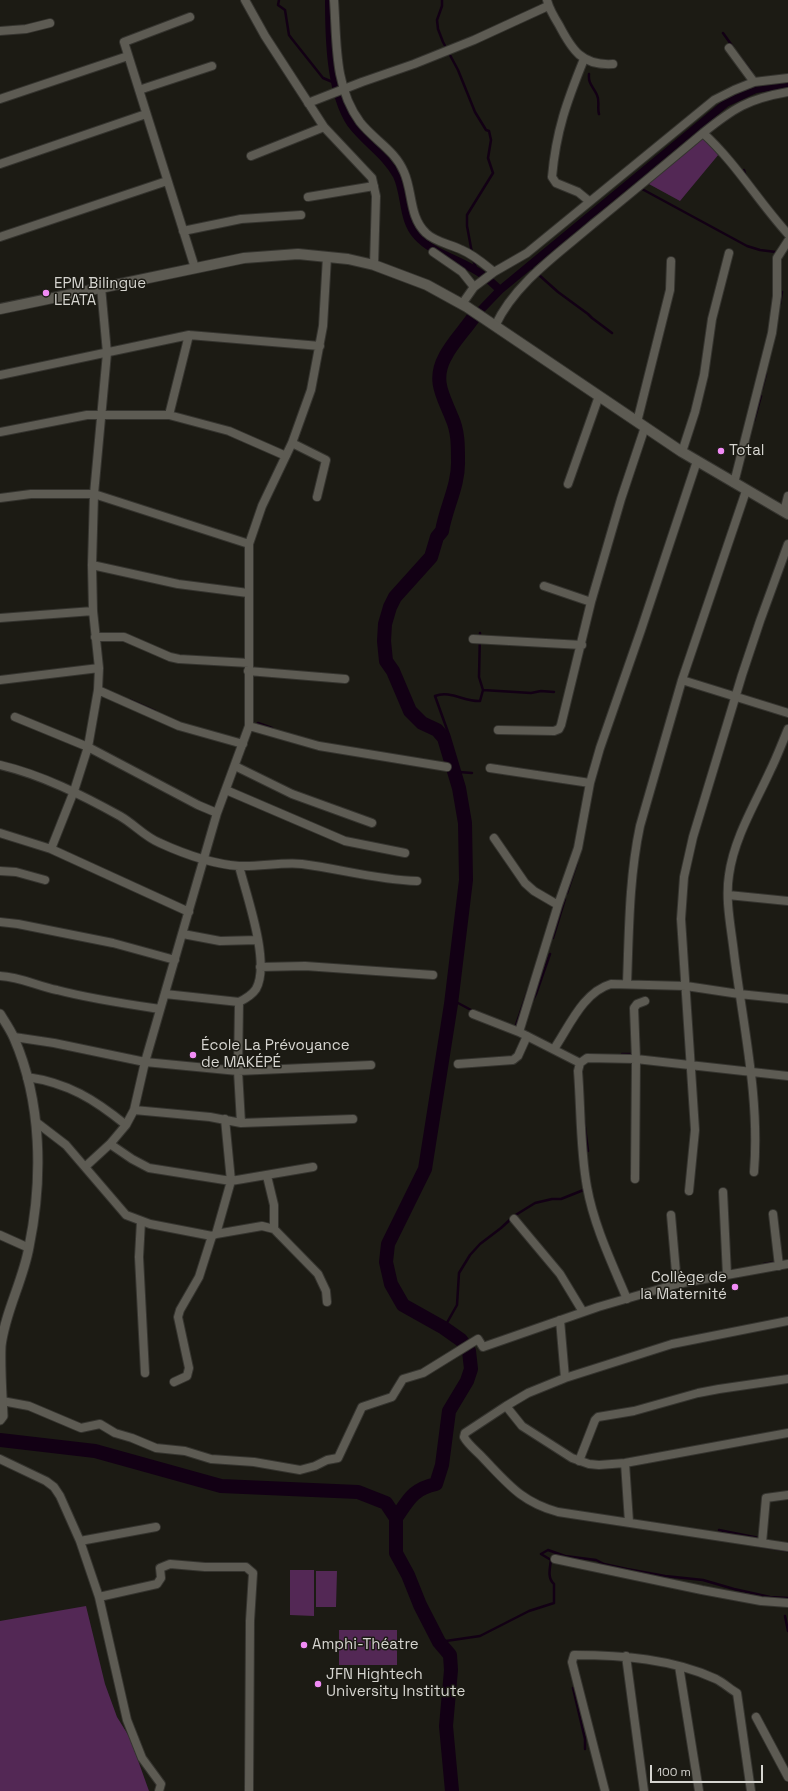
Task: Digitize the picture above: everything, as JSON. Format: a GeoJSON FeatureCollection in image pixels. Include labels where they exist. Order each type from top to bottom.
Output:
{"type":"FeatureCollection","features":[{"type":"Feature","properties":{"kind":"main road"},"geometry":{"type":"LineString","coordinates":[[0,309],[194,268],[244,258],[269,255],[298,254],[348,259],[374,265],[427,285],[464,305],[682,452],[746,491],[786,513]]}},
{"type":"Feature","properties":{"kind":"street"},"geometry":{"type":"LineString","coordinates":[[245,0],[265,36],[324,127],[372,178],[374,186],[374,265]]}},
{"type":"Feature","properties":{"kind":"street"},"geometry":{"type":"LineString","coordinates":[[334,0],[337,49],[343,90],[351,108],[361,123],[385,146],[401,165],[405,173],[415,214],[422,228],[430,237],[463,250],[494,272]]}},
{"type":"Feature","properties":{"kind":"street"},"geometry":{"type":"LineString","coordinates":[[308,103],[457,47],[548,3],[568,43],[584,60],[600,64],[613,64]]}},
{"type":"Feature","properties":{"kind":"street"},"geometry":{"type":"LineString","coordinates":[[190,17],[124,42],[194,268]]}},
{"type":"Feature","properties":{"kind":"street"},"geometry":{"type":"LineString","coordinates":[[0,31],[26,29],[50,23]]}},
{"type":"Feature","properties":{"kind":"street"},"geometry":{"type":"LineString","coordinates":[[728,48],[754,82]]}},
{"type":"Feature","properties":{"kind":"street"},"geometry":{"type":"LineString","coordinates":[[0,99],[128,56]]}},
{"type":"Feature","properties":{"kind":"street"},"geometry":{"type":"LineString","coordinates":[[584,60],[564,109],[554,152],[552,177],[553,181],[556,183],[578,192],[589,201]]}},
{"type":"Feature","properties":{"kind":"street"},"geometry":{"type":"LineString","coordinates":[[139,90],[212,66]]}},
{"type":"Feature","properties":{"kind":"street"},"geometry":{"type":"LineString","coordinates":[[464,305],[474,286],[494,272],[527,253],[714,100],[754,82],[788,78]]}},
{"type":"Feature","properties":{"kind":"street"},"geometry":{"type":"LineString","coordinates":[[492,324],[522,286],[723,117],[747,102],[766,96],[788,92]]}},
{"type":"Feature","properties":{"kind":"street"},"geometry":{"type":"LineString","coordinates":[[0,164],[146,114]]}},
{"type":"Feature","properties":{"kind":"street"},"geometry":{"type":"LineString","coordinates":[[251,156],[324,127]]}},
{"type":"Feature","properties":{"kind":"street"},"geometry":{"type":"LineString","coordinates":[[703,133],[736,167],[770,214],[788,234]]}},
{"type":"Feature","properties":{"kind":"street"},"geometry":{"type":"LineString","coordinates":[[0,236],[167,181]]}},
{"type":"Feature","properties":{"kind":"street"},"geometry":{"type":"LineString","coordinates":[[308,197],[374,186]]}},
{"type":"Feature","properties":{"kind":"street"},"geometry":{"type":"LineString","coordinates":[[183,231],[241,219],[302,214]]}},
{"type":"Feature","properties":{"kind":"street"},"geometry":{"type":"LineString","coordinates":[[734,483],[772,333],[777,296],[777,258],[788,241]]}},
{"type":"Feature","properties":{"kind":"street"},"geometry":{"type":"LineString","coordinates":[[433,252],[462,272],[474,286]]}},
{"type":"Feature","properties":{"kind":"street"},"geometry":{"type":"LineString","coordinates":[[682,452],[695,412],[704,375],[712,319],[729,253]]}},
{"type":"Feature","properties":{"kind":"street"},"geometry":{"type":"LineString","coordinates":[[86,1166],[110,1144],[126,1125],[134,1110],[160,1010],[217,813],[249,726],[249,544],[262,506],[292,443],[311,390],[323,326],[327,257]]}},
{"type":"Feature","properties":{"kind":"street"},"geometry":{"type":"LineString","coordinates":[[498,730],[554,731],[559,729],[582,645],[591,602],[641,424],[670,290],[672,261]]}},
{"type":"Feature","properties":{"kind":"street"},"geometry":{"type":"LineString","coordinates":[[50,849],[74,791],[88,747],[98,690],[99,668],[93,611],[92,565],[94,494],[107,353],[101,287]]}},
{"type":"Feature","properties":{"kind":"street"},"geometry":{"type":"LineString","coordinates":[[0,375],[189,336],[320,346]]}},
{"type":"Feature","properties":{"kind":"street"},"geometry":{"type":"LineString","coordinates":[[169,415],[189,336]]}},
{"type":"Feature","properties":{"kind":"street"},"geometry":{"type":"LineString","coordinates":[[568,484],[599,396]]}},
{"type":"Feature","properties":{"kind":"street"},"geometry":{"type":"LineString","coordinates":[[0,432],[87,415],[169,415],[229,430],[286,456]]}},
{"type":"Feature","properties":{"kind":"street"},"geometry":{"type":"LineString","coordinates":[[292,443],[325,458],[326,460],[317,497]]}},
{"type":"Feature","properties":{"kind":"street"},"geometry":{"type":"LineString","coordinates":[[458,1064],[513,1060],[518,1056],[558,905],[578,848],[590,783],[600,748],[697,461]]}},
{"type":"Feature","properties":{"kind":"street"},"geometry":{"type":"LineString","coordinates":[[628,984],[630,902],[635,846],[645,806],[682,680],[746,491]]}},
{"type":"Feature","properties":{"kind":"street"},"geometry":{"type":"LineString","coordinates":[[0,498],[46,493],[94,494],[249,544]]}},
{"type":"Feature","properties":{"kind":"street"},"geometry":{"type":"LineString","coordinates":[[786,513],[788,496]]}},
{"type":"Feature","properties":{"kind":"street"},"geometry":{"type":"LineString","coordinates":[[688,1191],[695,1130],[681,919],[684,877],[693,837],[760,621],[788,544]]}},
{"type":"Feature","properties":{"kind":"street"},"geometry":{"type":"LineString","coordinates":[[92,565],[178,584],[248,593]]}},
{"type":"Feature","properties":{"kind":"street"},"geometry":{"type":"LineString","coordinates":[[544,586],[591,602]]}},
{"type":"Feature","properties":{"kind":"street"},"geometry":{"type":"LineString","coordinates":[[0,618],[93,611]]}},
{"type":"Feature","properties":{"kind":"street"},"geometry":{"type":"LineString","coordinates":[[95,637],[124,637],[170,657],[179,659],[345,679]]}},
{"type":"Feature","properties":{"kind":"street"},"geometry":{"type":"LineString","coordinates":[[473,639],[582,645]]}},
{"type":"Feature","properties":{"kind":"street"},"geometry":{"type":"LineString","coordinates":[[0,680],[99,668]]}},
{"type":"Feature","properties":{"kind":"street"},"geometry":{"type":"LineString","coordinates":[[682,680],[788,713]]}},
{"type":"Feature","properties":{"kind":"street"},"geometry":{"type":"LineString","coordinates":[[98,690],[179,726],[243,744]]}},
{"type":"Feature","properties":{"kind":"street"},"geometry":{"type":"LineString","coordinates":[[15,717],[88,747],[198,805],[217,813]]}},
{"type":"Feature","properties":{"kind":"street"},"geometry":{"type":"LineString","coordinates":[[249,726],[319,746],[447,767]]}},
{"type":"Feature","properties":{"kind":"street"},"geometry":{"type":"LineString","coordinates":[[754,1172],[756,1138],[752,1072],[739,994],[728,895],[728,875],[732,857],[788,729]]}},
{"type":"Feature","properties":{"kind":"street"},"geometry":{"type":"LineString","coordinates":[[0,765],[74,791],[121,816],[137,829],[159,843],[204,859],[239,866],[302,864],[385,880],[416,881]]}},
{"type":"Feature","properties":{"kind":"street"},"geometry":{"type":"LineString","coordinates":[[235,766],[298,796],[372,823]]}},
{"type":"Feature","properties":{"kind":"street"},"geometry":{"type":"LineString","coordinates":[[490,768],[590,783]]}},
{"type":"Feature","properties":{"kind":"street"},"geometry":{"type":"LineString","coordinates":[[226,790],[345,841],[405,854]]}},
{"type":"Feature","properties":{"kind":"street"},"geometry":{"type":"LineString","coordinates":[[0,833],[50,849],[189,912]]}},
{"type":"Feature","properties":{"kind":"street"},"geometry":{"type":"LineString","coordinates":[[494,838],[525,883],[534,891],[558,905]]}},
{"type":"Feature","properties":{"kind":"street"},"geometry":{"type":"LineString","coordinates":[[165,994],[239,1002],[255,990],[259,981],[260,950],[239,866]]}},
{"type":"Feature","properties":{"kind":"street"},"geometry":{"type":"LineString","coordinates":[[0,871],[16,872],[45,880]]}},
{"type":"Feature","properties":{"kind":"street"},"geometry":{"type":"LineString","coordinates":[[728,895],[788,901]]}},
{"type":"Feature","properties":{"kind":"street"},"geometry":{"type":"LineString","coordinates":[[0,922],[98,939],[175,960]]}},
{"type":"Feature","properties":{"kind":"street"},"geometry":{"type":"LineString","coordinates":[[183,934],[220,941],[258,940]]}},
{"type":"Feature","properties":{"kind":"street"},"geometry":{"type":"LineString","coordinates":[[260,967],[306,966],[433,975]]}},
{"type":"Feature","properties":{"kind":"street"},"geometry":{"type":"LineString","coordinates":[[0,976],[23,979],[55,990],[160,1010]]}},
{"type":"Feature","properties":{"kind":"street"},"geometry":{"type":"LineString","coordinates":[[554,1050],[579,1010],[594,993],[604,986],[611,984],[686,986],[739,994],[788,999]]}},
{"type":"Feature","properties":{"kind":"street"},"geometry":{"type":"LineString","coordinates":[[635,1179],[636,1059],[634,1008],[636,1004],[645,1001]]}},
{"type":"Feature","properties":{"kind":"street"},"geometry":{"type":"LineString","coordinates":[[239,1002],[238,1071],[241,1123]]}},
{"type":"Feature","properties":{"kind":"street"},"geometry":{"type":"LineString","coordinates":[[0,1014],[14,1036],[27,1077],[36,1122],[36,1185],[29,1248],[7,1319],[1,1348],[1,1418]]}},
{"type":"Feature","properties":{"kind":"street"},"geometry":{"type":"LineString","coordinates":[[473,1014],[523,1034],[580,1063]]}},
{"type":"Feature","properties":{"kind":"street"},"geometry":{"type":"LineString","coordinates":[[14,1036],[146,1062],[238,1071],[371,1065]]}},
{"type":"Feature","properties":{"kind":"street"},"geometry":{"type":"LineString","coordinates":[[580,1063],[587,1058],[636,1059],[788,1076]]}},
{"type":"Feature","properties":{"kind":"street"},"geometry":{"type":"LineString","coordinates":[[580,1063],[579,1079],[584,1169],[587,1188],[606,1247],[627,1299]]}},
{"type":"Feature","properties":{"kind":"street"},"geometry":{"type":"LineString","coordinates":[[27,1077],[48,1080],[72,1090],[98,1103],[126,1125]]}},
{"type":"Feature","properties":{"kind":"street"},"geometry":{"type":"LineString","coordinates":[[134,1110],[210,1117],[233,1123],[353,1119]]}},
{"type":"Feature","properties":{"kind":"street"},"geometry":{"type":"LineString","coordinates":[[174,1382],[187,1376],[189,1368],[178,1316],[199,1277],[231,1181],[225,1120]]}},
{"type":"Feature","properties":{"kind":"street"},"geometry":{"type":"LineString","coordinates":[[36,1122],[63,1142],[86,1166],[120,1211],[126,1215],[141,1221],[214,1235],[262,1226],[274,1229],[318,1274],[326,1291],[327,1302]]}},
{"type":"Feature","properties":{"kind":"street"},"geometry":{"type":"LineString","coordinates":[[110,1144],[132,1159],[149,1168],[231,1181],[313,1167]]}},
{"type":"Feature","properties":{"kind":"street"},"geometry":{"type":"LineString","coordinates":[[267,1176],[274,1205],[274,1229]]}},
{"type":"Feature","properties":{"kind":"street"},"geometry":{"type":"LineString","coordinates":[[723,1192],[727,1275]]}},
{"type":"Feature","properties":{"kind":"street"},"geometry":{"type":"LineString","coordinates":[[773,1214],[779,1266]]}},
{"type":"Feature","properties":{"kind":"street"},"geometry":{"type":"LineString","coordinates":[[670,1215],[678,1284]]}},
{"type":"Feature","properties":{"kind":"street"},"geometry":{"type":"LineString","coordinates":[[514,1219],[560,1274],[583,1312]]}},
{"type":"Feature","properties":{"kind":"street"},"geometry":{"type":"LineString","coordinates":[[141,1221],[139,1258],[145,1373]]}},
{"type":"Feature","properties":{"kind":"street"},"geometry":{"type":"LineString","coordinates":[[0,1235],[29,1248]]}},
{"type":"Feature","properties":{"kind":"street"},"geometry":{"type":"LineString","coordinates":[[2,1402],[28,1406],[81,1428],[100,1424],[115,1433],[156,1448],[185,1451],[211,1459],[254,1462],[300,1470],[315,1466],[327,1460],[338,1458],[362,1407],[392,1397],[403,1379],[423,1373],[478,1339],[483,1347],[583,1312],[678,1284],[788,1264]]}},
{"type":"Feature","properties":{"kind":"street"},"geometry":{"type":"LineString","coordinates":[[560,1320],[565,1378]]}},
{"type":"Feature","properties":{"kind":"street"},"geometry":{"type":"LineString","coordinates":[[788,1321],[672,1344],[565,1378],[528,1393],[465,1432],[464,1436],[512,1489],[533,1504],[558,1512],[788,1547]]}},
{"type":"Feature","properties":{"kind":"street"},"geometry":{"type":"LineString","coordinates":[[579,1461],[595,1420],[598,1417],[634,1411],[719,1389],[788,1378]]}},
{"type":"Feature","properties":{"kind":"street"},"geometry":{"type":"LineString","coordinates":[[506,1406],[522,1426],[559,1450],[579,1461],[599,1465],[625,1464],[788,1432]]}},
{"type":"Feature","properties":{"kind":"street"},"geometry":{"type":"LineString","coordinates":[[0,1459],[46,1481],[54,1487],[60,1496],[80,1541],[99,1596],[128,1720],[142,1758],[161,1784],[159,1791]]}},
{"type":"Feature","properties":{"kind":"street"},"geometry":{"type":"LineString","coordinates":[[625,1464],[629,1522]]}},
{"type":"Feature","properties":{"kind":"street"},"geometry":{"type":"LineString","coordinates":[[762,1543],[766,1498],[788,1495]]}},
{"type":"Feature","properties":{"kind":"street"},"geometry":{"type":"LineString","coordinates":[[80,1541],[156,1527]]}},
{"type":"Feature","properties":{"kind":"street"},"geometry":{"type":"LineString","coordinates":[[555,1559],[709,1591],[761,1601],[788,1604]]}},
{"type":"Feature","properties":{"kind":"street"},"geometry":{"type":"LineString","coordinates":[[99,1596],[158,1584],[161,1578],[160,1568],[170,1564],[206,1567],[246,1567],[253,1574],[250,1621],[249,1791]]}},
{"type":"Feature","properties":{"kind":"street"},"geometry":{"type":"LineString","coordinates":[[605,1791],[572,1662],[574,1656],[626,1656],[679,1666],[717,1680],[737,1693],[751,1791]]}},
{"type":"Feature","properties":{"kind":"street"},"geometry":{"type":"LineString","coordinates":[[626,1656],[644,1791]]}},
{"type":"Feature","properties":{"kind":"street"},"geometry":{"type":"LineString","coordinates":[[679,1666],[699,1791]]}},
{"type":"Feature","properties":{"kind":"street"},"geometry":{"type":"LineString","coordinates":[[756,1717],[788,1777]]}},
{"type":"Feature","properties":{"kind":"shaded area"},"geometry":{"type":"Polygon","coordinates":[[[702,136],[719,154],[680,201],[647,183],[702,136]]]}},
{"type":"Feature","properties":{"kind":"shaded area"},"geometry":{"type":"Polygon","coordinates":[[[290,1570],[314,1570],[314,1616],[290,1615],[290,1570]]]}},
{"type":"Feature","properties":{"kind":"shaded area"},"geometry":{"type":"Polygon","coordinates":[[[316,1571],[337,1571],[336,1607],[316,1607],[316,1571]]]}},
{"type":"Feature","properties":{"kind":"shaded area"},"geometry":{"type":"Polygon","coordinates":[[[86,1606],[105,1684],[117,1717],[130,1738],[149,1791],[0,1791],[0,1621],[86,1606]]]}},
{"type":"Feature","properties":{"kind":"shaded area"},"geometry":{"type":"Polygon","coordinates":[[[339,1630],[397,1630],[397,1665],[339,1665],[339,1630]]]}},
{"type":"Feature","properties":{"kind":"waterway"},"geometry":{"type":"LineString","coordinates":[[279,0],[278,5],[285,10],[289,35],[323,78],[335,83]]}},
{"type":"Feature","properties":{"kind":"waterway"},"geometry":{"type":"LineString","coordinates":[[329,0],[330,47],[335,81],[344,111],[351,124],[381,155],[397,176],[402,191],[406,215],[412,230],[417,236],[424,243],[440,253],[476,270],[484,276]]}},
{"type":"Feature","properties":{"kind":"waterway"},"geometry":{"type":"LineString","coordinates":[[442,0],[442,6],[437,20],[438,29],[443,42],[458,70],[475,112],[486,130],[489,131],[491,140],[488,158],[493,173],[467,215],[467,226],[472,253]]}},
{"type":"Feature","properties":{"kind":"waterway"},"geometry":{"type":"LineString","coordinates":[[723,33],[733,47]]}},
{"type":"Feature","properties":{"kind":"waterway"},"geometry":{"type":"LineString","coordinates":[[737,53],[751,71]]}},
{"type":"Feature","properties":{"kind":"waterway"},"geometry":{"type":"LineString","coordinates":[[589,74],[590,83],[598,97],[599,114]]}},
{"type":"Feature","properties":{"kind":"waterway"},"geometry":{"type":"LineString","coordinates":[[473,318],[500,290],[726,103],[756,89],[788,84]]}},
{"type":"Feature","properties":{"kind":"waterway"},"geometry":{"type":"LineString","coordinates":[[744,170],[746,177]]}},
{"type":"Feature","properties":{"kind":"waterway"},"geometry":{"type":"LineString","coordinates":[[630,182],[634,184]]}},
{"type":"Feature","properties":{"kind":"waterway"},"geometry":{"type":"LineString","coordinates":[[642,189],[747,246],[760,250],[776,252]]}},
{"type":"Feature","properties":{"kind":"waterway"},"geometry":{"type":"LineString","coordinates":[[473,260],[477,270]]}},
{"type":"Feature","properties":{"kind":"waterway"},"geometry":{"type":"LineString","coordinates":[[529,266],[534,270]]}},
{"type":"Feature","properties":{"kind":"waterway"},"geometry":{"type":"LineString","coordinates":[[539,275],[558,292],[612,333]]}},
{"type":"Feature","properties":{"kind":"waterway"},"geometry":{"type":"LineString","coordinates":[[488,279],[500,290]]}},
{"type":"Feature","properties":{"kind":"waterway"},"geometry":{"type":"LineString","coordinates":[[780,304],[782,292]]}},
{"type":"Feature","properties":{"kind":"waterway"},"geometry":{"type":"LineString","coordinates":[[396,1518],[412,1496],[422,1489],[436,1484],[442,1465],[449,1411],[467,1381],[471,1369],[469,1351],[461,1340],[444,1328],[403,1305],[391,1284],[386,1262],[388,1244],[425,1169],[451,1004],[466,880],[465,823],[459,788],[444,738],[437,730],[422,723],[410,711],[393,671],[386,661],[384,641],[385,624],[390,607],[395,597],[431,557],[437,537],[442,531],[458,469],[458,449],[454,423],[443,396],[439,381],[439,374],[448,352],[473,318]]}},
{"type":"Feature","properties":{"kind":"waterway"},"geometry":{"type":"LineString","coordinates":[[762,389],[766,374]]}},
{"type":"Feature","properties":{"kind":"waterway"},"geometry":{"type":"LineString","coordinates":[[754,421],[761,396]]}},
{"type":"Feature","properties":{"kind":"waterway"},"geometry":{"type":"LineString","coordinates":[[446,744],[449,735],[435,696],[446,694],[469,700],[480,701],[483,690],[479,677],[480,633]]}},
{"type":"Feature","properties":{"kind":"waterway"},"geometry":{"type":"LineString","coordinates":[[483,690],[531,693],[541,691],[554,692]]}},
{"type":"Feature","properties":{"kind":"waterway"},"geometry":{"type":"LineString","coordinates":[[130,700],[155,711]]}},
{"type":"Feature","properties":{"kind":"waterway"},"geometry":{"type":"LineString","coordinates":[[258,723],[272,728]]}},
{"type":"Feature","properties":{"kind":"waterway"},"geometry":{"type":"LineString","coordinates":[[454,774],[459,772],[472,773]]}},
{"type":"Feature","properties":{"kind":"waterway"},"geometry":{"type":"LineString","coordinates":[[567,893],[577,863]]}},
{"type":"Feature","properties":{"kind":"waterway"},"geometry":{"type":"LineString","coordinates":[[553,938],[565,899]]}},
{"type":"Feature","properties":{"kind":"waterway"},"geometry":{"type":"LineString","coordinates":[[533,1000],[550,954]]}},
{"type":"Feature","properties":{"kind":"waterway"},"geometry":{"type":"LineString","coordinates":[[515,1028],[528,990]]}},
{"type":"Feature","properties":{"kind":"waterway"},"geometry":{"type":"LineString","coordinates":[[451,1004],[458,1003],[473,1011]]}},
{"type":"Feature","properties":{"kind":"waterway"},"geometry":{"type":"LineString","coordinates":[[622,1054],[631,1054]]}},
{"type":"Feature","properties":{"kind":"waterway"},"geometry":{"type":"LineString","coordinates":[[584,1120],[588,1151]]}},
{"type":"Feature","properties":{"kind":"waterway"},"geometry":{"type":"LineString","coordinates":[[444,1328],[457,1305],[459,1273],[470,1255],[480,1244],[514,1216],[535,1203],[552,1199],[561,1199],[586,1189]]}},
{"type":"Feature","properties":{"kind":"waterway"},"geometry":{"type":"LineString","coordinates":[[764,1264],[775,1262]]}},
{"type":"Feature","properties":{"kind":"waterway"},"geometry":{"type":"LineString","coordinates":[[0,1440],[95,1451],[221,1486],[358,1492],[386,1503],[396,1518],[396,1553],[408,1575],[420,1605],[439,1642],[450,1655],[451,1670],[446,1726],[452,1791]]}},
{"type":"Feature","properties":{"kind":"waterway"},"geometry":{"type":"LineString","coordinates":[[719,1530],[759,1538],[759,1536]]}},
{"type":"Feature","properties":{"kind":"waterway"},"geometry":{"type":"LineString","coordinates":[[757,1546],[788,1551]]}},
{"type":"Feature","properties":{"kind":"waterway"},"geometry":{"type":"LineString","coordinates":[[439,1642],[480,1636],[529,1611],[554,1603],[554,1584],[550,1579],[551,1560],[541,1554],[548,1550],[565,1556],[596,1560],[604,1564],[627,1569],[665,1576],[703,1580],[770,1597],[788,1598]]}},
{"type":"Feature","properties":{"kind":"waterway"},"geometry":{"type":"LineString","coordinates":[[785,1616],[788,1631]]}},
{"type":"Feature","properties":{"kind":"waterway"},"geometry":{"type":"LineString","coordinates":[[573,1688],[585,1739],[585,1749]]}},
{"type":"Feature","properties":{"kind":"place","name":"EPM Bilingue LEATA"},"geometry":{"type":"Point","coordinates":[46,293]}},
{"type":"Feature","properties":{"kind":"place","name":"Total"},"geometry":{"type":"Point","coordinates":[721,451]}},
{"type":"Feature","properties":{"kind":"place","name":"École La Prévoyance de MAKÉPÉ"},"geometry":{"type":"Point","coordinates":[193,1055]}},
{"type":"Feature","properties":{"kind":"place","name":"Collège de la Maternité"},"geometry":{"type":"Point","coordinates":[735,1287]}},
{"type":"Feature","properties":{"kind":"place","name":"Amphi-Théatre"},"geometry":{"type":"Point","coordinates":[304,1645]}},
{"type":"Feature","properties":{"kind":"place","name":"JFN Hightech University Institute"},"geometry":{"type":"Point","coordinates":[318,1684]}}]}
